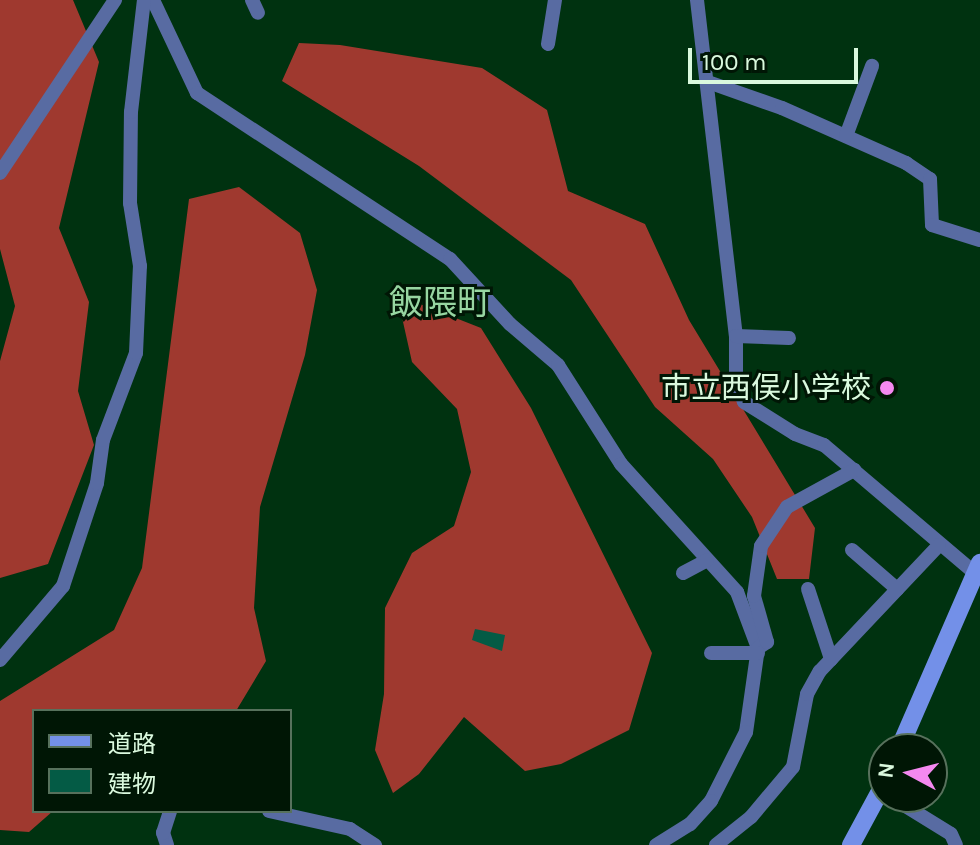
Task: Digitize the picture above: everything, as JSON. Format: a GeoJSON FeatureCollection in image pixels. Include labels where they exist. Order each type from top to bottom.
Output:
{"type":"FeatureCollection","features":[{"type":"Feature","properties":{"kind":"main road"},"geometry":{"type":"LineString","coordinates":[[906,733],[977,568]]}},
{"type":"Feature","properties":{"kind":"main road"},"geometry":{"type":"LineString","coordinates":[[851,845],[871,813]]}},
{"type":"Feature","properties":{"kind":"street"},"geometry":{"type":"LineString","coordinates":[[0,173],[115,0]]}},
{"type":"Feature","properties":{"kind":"street"},"geometry":{"type":"LineString","coordinates":[[0,660],[63,586],[97,483],[103,440],[136,353],[140,266],[131,215],[131,112],[144,0]]}},
{"type":"Feature","properties":{"kind":"street"},"geometry":{"type":"LineString","coordinates":[[153,0],[197,93],[450,259],[510,324],[558,365],[621,464],[737,592],[758,651],[738,754],[711,801],[690,824],[656,845]]}},
{"type":"Feature","properties":{"kind":"street"},"geometry":{"type":"LineString","coordinates":[[548,44],[555,0]]}},
{"type":"Feature","properties":{"kind":"street"},"geometry":{"type":"LineString","coordinates":[[697,0],[736,336],[736,380],[744,402],[795,434],[824,445],[939,545],[977,568]]}},
{"type":"Feature","properties":{"kind":"street"},"geometry":{"type":"LineString","coordinates":[[846,136],[872,66]]}},
{"type":"Feature","properties":{"kind":"street"},"geometry":{"type":"LineString","coordinates":[[708,82],[846,136],[930,179],[932,225],[980,240]]}},
{"type":"Feature","properties":{"kind":"street"},"geometry":{"type":"LineString","coordinates":[[736,336],[789,338]]}},
{"type":"Feature","properties":{"kind":"street"},"geometry":{"type":"LineString","coordinates":[[711,653],[758,651],[767,642],[754,596],[761,546],[787,507],[854,470]]}},
{"type":"Feature","properties":{"kind":"street"},"geometry":{"type":"LineString","coordinates":[[716,845],[751,817],[793,767],[807,694],[831,659],[939,545]]}},
{"type":"Feature","properties":{"kind":"street"},"geometry":{"type":"LineString","coordinates":[[852,550],[897,589]]}},
{"type":"Feature","properties":{"kind":"street"},"geometry":{"type":"LineString","coordinates":[[683,573],[707,560]]}},
{"type":"Feature","properties":{"kind":"street"},"geometry":{"type":"LineString","coordinates":[[808,589],[831,659]]}},
{"type":"Feature","properties":{"kind":"street"},"geometry":{"type":"LineString","coordinates":[[167,845],[163,833],[169,813]]}},
{"type":"Feature","properties":{"kind":"street"},"geometry":{"type":"LineString","coordinates":[[278,813],[350,829],[375,845]]}},
{"type":"Feature","properties":{"kind":"street"},"geometry":{"type":"LineString","coordinates":[[919,813],[951,834],[956,845]]}},
{"type":"Feature","properties":{"kind":"shaded area"},"geometry":{"type":"Polygon","coordinates":[[[0,0],[73,0],[99,62],[59,228],[89,302],[78,391],[94,445],[48,564],[0,578],[0,361],[15,306],[0,249],[0,0]]]}},
{"type":"Feature","properties":{"kind":"shaded area"},"geometry":{"type":"Polygon","coordinates":[[[299,43],[340,45],[482,68],[547,110],[568,191],[645,224],[689,320],[815,528],[809,579],[777,579],[752,517],[713,459],[655,407],[571,280],[419,166],[282,81],[299,43]]]}},
{"type":"Feature","properties":{"kind":"shaded area"},"geometry":{"type":"Polygon","coordinates":[[[239,187],[300,233],[317,290],[305,355],[260,507],[254,608],[266,661],[237,709],[32,709],[32,813],[51,813],[29,832],[0,830],[0,701],[114,630],[142,568],[189,199],[239,187]]]}},
{"type":"Feature","properties":{"kind":"shaded area"},"geometry":{"type":"Polygon","coordinates":[[[415,302],[481,328],[531,408],[652,653],[629,730],[561,764],[525,771],[464,717],[419,774],[393,793],[375,750],[384,694],[385,608],[412,553],[454,526],[471,472],[457,409],[412,362],[401,313],[415,302]]]}},
{"type":"Feature","properties":{"kind":"building"},"geometry":{"type":"Polygon","coordinates":[[[475,629],[505,635],[502,651],[472,640],[475,629]]]}},
{"type":"Feature","properties":{"kind":"place","name":"市立西俣小学校"},"geometry":{"type":"Point","coordinates":[887,388]}},
{"type":"Feature","properties":{"kind":"district","name":"飯隈町"},"geometry":{"type":"Point","coordinates":[440,304]}}]}
